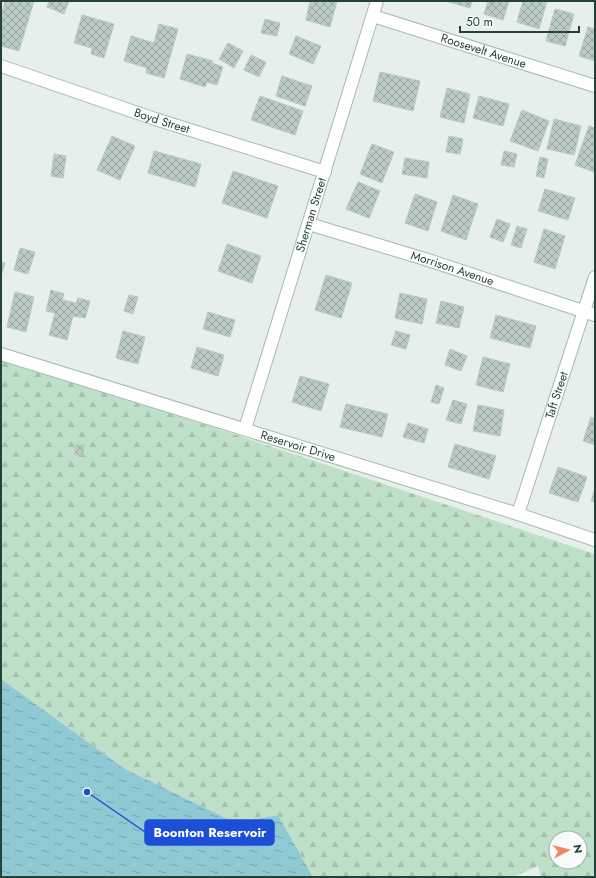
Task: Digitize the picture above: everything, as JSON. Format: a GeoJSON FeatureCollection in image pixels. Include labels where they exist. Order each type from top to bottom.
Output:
{"type":"FeatureCollection","features":[{"type":"Feature","properties":{"kind":"street","name":"Sherman Street"},"geometry":{"type":"LineString","coordinates":[[245,429],[377,1]]}},
{"type":"Feature","properties":{"kind":"street","name":"Roosevelt Avenue"},"geometry":{"type":"LineString","coordinates":[[372,16],[595,86]]}},
{"type":"Feature","properties":{"kind":"street","name":"Boyd Street"},"geometry":{"type":"LineString","coordinates":[[1,66],[155,119],[325,172]]}},
{"type":"Feature","properties":{"kind":"street","name":"Morrison Avenue"},"geometry":{"type":"LineString","coordinates":[[309,224],[428,260],[589,313]]}},
{"type":"Feature","properties":{"kind":"street","name":"Taft Street"},"geometry":{"type":"LineString","coordinates":[[518,514],[589,313],[595,277]]}},
{"type":"Feature","properties":{"kind":"street","name":"Reservoir Drive"},"geometry":{"type":"LineString","coordinates":[[1,354],[518,514],[595,540]]}},
{"type":"Feature","properties":{"kind":"green space"},"geometry":{"type":"Polygon","coordinates":[[[1,357],[595,554],[595,877],[541,877],[538,866],[513,877],[313,877],[278,815],[236,823],[125,769],[1,679],[1,357]]]}},
{"type":"Feature","properties":{"kind":"water"},"geometry":{"type":"Polygon","coordinates":[[[1,679],[125,769],[236,823],[278,815],[313,877],[1,877],[1,679]]]}},
{"type":"Feature","properties":{"kind":"building"},"geometry":{"type":"Polygon","coordinates":[[[5,1],[34,1],[19,51],[1,46],[1,16],[5,1]]]}},
{"type":"Feature","properties":{"kind":"building"},"geometry":{"type":"Polygon","coordinates":[[[49,1],[69,1],[64,14],[47,7],[49,1]]]}},
{"type":"Feature","properties":{"kind":"building"},"geometry":{"type":"Polygon","coordinates":[[[310,1],[337,1],[330,27],[306,20],[310,1]]]}},
{"type":"Feature","properties":{"kind":"building"},"geometry":{"type":"Polygon","coordinates":[[[446,1],[472,1],[470,8],[446,1]]]}},
{"type":"Feature","properties":{"kind":"building"},"geometry":{"type":"Polygon","coordinates":[[[488,1],[509,1],[503,20],[484,14],[488,1]]]}},
{"type":"Feature","properties":{"kind":"building"},"geometry":{"type":"Polygon","coordinates":[[[523,1],[547,1],[539,29],[517,22],[523,1]]]}},
{"type":"Feature","properties":{"kind":"building"},"geometry":{"type":"Polygon","coordinates":[[[555,9],[574,14],[565,46],[546,41],[555,9]]]}},
{"type":"Feature","properties":{"kind":"building"},"geometry":{"type":"Polygon","coordinates":[[[82,15],[114,24],[104,58],[91,54],[92,48],[74,43],[82,15]]]}},
{"type":"Feature","properties":{"kind":"building"},"geometry":{"type":"Polygon","coordinates":[[[265,19],[280,23],[277,36],[261,33],[265,19]]]}},
{"type":"Feature","properties":{"kind":"building"},"geometry":{"type":"Polygon","coordinates":[[[159,24],[178,29],[164,78],[146,73],[147,68],[124,61],[131,36],[154,43],[159,24]]]}},
{"type":"Feature","properties":{"kind":"building"},"geometry":{"type":"Polygon","coordinates":[[[588,27],[595,29],[595,61],[579,56],[588,27]]]}},
{"type":"Feature","properties":{"kind":"building"},"geometry":{"type":"Polygon","coordinates":[[[296,36],[321,46],[313,64],[289,54],[296,36]]]}},
{"type":"Feature","properties":{"kind":"building"},"geometry":{"type":"Polygon","coordinates":[[[228,43],[243,51],[234,68],[219,59],[228,43]]]}},
{"type":"Feature","properties":{"kind":"building"},"geometry":{"type":"Polygon","coordinates":[[[187,54],[213,61],[212,63],[223,67],[217,85],[207,82],[205,87],[180,79],[187,54]]]}},
{"type":"Feature","properties":{"kind":"building"},"geometry":{"type":"Polygon","coordinates":[[[251,55],[266,62],[259,77],[244,70],[251,55]]]}},
{"type":"Feature","properties":{"kind":"building"},"geometry":{"type":"Polygon","coordinates":[[[380,72],[420,81],[413,111],[373,101],[380,72]]]}},
{"type":"Feature","properties":{"kind":"building"},"geometry":{"type":"Polygon","coordinates":[[[282,76],[312,86],[305,106],[276,96],[282,76]]]}},
{"type":"Feature","properties":{"kind":"building"},"geometry":{"type":"Polygon","coordinates":[[[447,88],[470,94],[464,123],[440,117],[447,88]]]}},
{"type":"Feature","properties":{"kind":"building"},"geometry":{"type":"Polygon","coordinates":[[[260,96],[303,111],[295,135],[251,120],[260,96]]]}},
{"type":"Feature","properties":{"kind":"building"},"geometry":{"type":"Polygon","coordinates":[[[479,96],[509,104],[503,126],[473,118],[479,96]]]}},
{"type":"Feature","properties":{"kind":"building"},"geometry":{"type":"Polygon","coordinates":[[[522,110],[549,121],[538,151],[510,141],[522,110]]]}},
{"type":"Feature","properties":{"kind":"building"},"geometry":{"type":"Polygon","coordinates":[[[554,119],[581,126],[574,155],[547,149],[554,119]]]}},
{"type":"Feature","properties":{"kind":"building"},"geometry":{"type":"Polygon","coordinates":[[[589,126],[595,128],[594,172],[575,165],[589,126]]]}},
{"type":"Feature","properties":{"kind":"building"},"geometry":{"type":"Polygon","coordinates":[[[112,136],[135,146],[120,180],[97,170],[112,136]]]}},
{"type":"Feature","properties":{"kind":"building"},"geometry":{"type":"Polygon","coordinates":[[[449,136],[463,139],[460,154],[446,152],[449,136]]]}},
{"type":"Feature","properties":{"kind":"building"},"geometry":{"type":"Polygon","coordinates":[[[372,144],[394,152],[382,183],[360,174],[372,144]]]}},
{"type":"Feature","properties":{"kind":"building"},"geometry":{"type":"Polygon","coordinates":[[[154,151],[201,164],[195,187],[148,173],[154,151]]]}},
{"type":"Feature","properties":{"kind":"building"},"geometry":{"type":"Polygon","coordinates":[[[504,151],[517,154],[514,167],[501,165],[504,151]]]}},
{"type":"Feature","properties":{"kind":"building"},"geometry":{"type":"Polygon","coordinates":[[[54,154],[66,156],[63,178],[51,176],[54,154]]]}},
{"type":"Feature","properties":{"kind":"building"},"geometry":{"type":"Polygon","coordinates":[[[540,157],[548,159],[544,178],[536,176],[540,157]]]}},
{"type":"Feature","properties":{"kind":"building"},"geometry":{"type":"Polygon","coordinates":[[[405,158],[429,162],[427,178],[402,174],[405,158]]]}},
{"type":"Feature","properties":{"kind":"building"},"geometry":{"type":"Polygon","coordinates":[[[233,171],[278,186],[267,218],[222,203],[233,171]]]}},
{"type":"Feature","properties":{"kind":"building"},"geometry":{"type":"Polygon","coordinates":[[[358,182],[380,191],[369,218],[346,209],[358,182]]]}},
{"type":"Feature","properties":{"kind":"building"},"geometry":{"type":"Polygon","coordinates":[[[545,189],[575,198],[568,220],[538,211],[545,189]]]}},
{"type":"Feature","properties":{"kind":"building"},"geometry":{"type":"Polygon","coordinates":[[[415,194],[437,202],[428,231],[405,223],[415,194]]]}},
{"type":"Feature","properties":{"kind":"building"},"geometry":{"type":"Polygon","coordinates":[[[453,195],[478,204],[466,240],[441,231],[453,195]]]}},
{"type":"Feature","properties":{"kind":"building"},"geometry":{"type":"Polygon","coordinates":[[[497,219],[510,224],[503,242],[490,237],[497,219]]]}},
{"type":"Feature","properties":{"kind":"building"},"geometry":{"type":"Polygon","coordinates":[[[517,226],[527,229],[521,248],[511,245],[517,226]]]}},
{"type":"Feature","properties":{"kind":"building"},"geometry":{"type":"Polygon","coordinates":[[[544,229],[565,236],[555,269],[534,262],[544,229]]]}},
{"type":"Feature","properties":{"kind":"building"},"geometry":{"type":"Polygon","coordinates":[[[227,244],[261,256],[252,283],[218,271],[227,244]]]}},
{"type":"Feature","properties":{"kind":"building"},"geometry":{"type":"Polygon","coordinates":[[[20,248],[35,252],[28,274],[14,270],[20,248]]]}},
{"type":"Feature","properties":{"kind":"building"},"geometry":{"type":"Polygon","coordinates":[[[1,262],[5,263],[1,276],[1,262]]]}},
{"type":"Feature","properties":{"kind":"building"},"geometry":{"type":"Polygon","coordinates":[[[326,275],[352,283],[341,318],[315,310],[326,275]]]}},
{"type":"Feature","properties":{"kind":"building"},"geometry":{"type":"Polygon","coordinates":[[[51,290],[64,294],[62,300],[76,303],[78,298],[90,301],[85,318],[73,316],[67,340],[49,335],[55,313],[46,311],[51,290]]]}},
{"type":"Feature","properties":{"kind":"building"},"geometry":{"type":"Polygon","coordinates":[[[15,292],[34,297],[26,332],[7,327],[15,292]]]}},
{"type":"Feature","properties":{"kind":"building"},"geometry":{"type":"Polygon","coordinates":[[[400,293],[427,299],[422,324],[395,318],[400,293]]]}},
{"type":"Feature","properties":{"kind":"building"},"geometry":{"type":"Polygon","coordinates":[[[129,295],[138,297],[133,314],[124,311],[129,295]]]}},
{"type":"Feature","properties":{"kind":"building"},"geometry":{"type":"Polygon","coordinates":[[[441,301],[464,307],[459,328],[436,323],[441,301]]]}},
{"type":"Feature","properties":{"kind":"building"},"geometry":{"type":"Polygon","coordinates":[[[208,312],[235,320],[230,337],[203,329],[208,312]]]}},
{"type":"Feature","properties":{"kind":"building"},"geometry":{"type":"Polygon","coordinates":[[[496,315],[536,326],[530,348],[490,338],[496,315]]]}},
{"type":"Feature","properties":{"kind":"building"},"geometry":{"type":"Polygon","coordinates":[[[123,331],[145,337],[138,364],[116,358],[123,331]]]}},
{"type":"Feature","properties":{"kind":"building"},"geometry":{"type":"Polygon","coordinates":[[[396,331],[410,335],[406,349],[391,345],[396,331]]]}},
{"type":"Feature","properties":{"kind":"building"},"geometry":{"type":"Polygon","coordinates":[[[197,347],[224,355],[218,376],[191,368],[197,347]]]}},
{"type":"Feature","properties":{"kind":"building"},"geometry":{"type":"Polygon","coordinates":[[[450,349],[467,356],[461,371],[445,365],[450,349]]]}},
{"type":"Feature","properties":{"kind":"building"},"geometry":{"type":"Polygon","coordinates":[[[483,357],[510,364],[503,392],[476,385],[483,357]]]}},
{"type":"Feature","properties":{"kind":"building"},"geometry":{"type":"Polygon","coordinates":[[[300,376],[329,384],[321,411],[292,402],[300,376]]]}},
{"type":"Feature","properties":{"kind":"building"},"geometry":{"type":"Polygon","coordinates":[[[436,385],[444,388],[439,404],[431,402],[436,385]]]}},
{"type":"Feature","properties":{"kind":"building"},"geometry":{"type":"Polygon","coordinates":[[[453,400],[467,404],[461,424],[446,420],[453,400]]]}},
{"type":"Feature","properties":{"kind":"building"},"geometry":{"type":"Polygon","coordinates":[[[346,404],[388,414],[382,437],[340,427],[346,404]]]}},
{"type":"Feature","properties":{"kind":"building"},"geometry":{"type":"Polygon","coordinates":[[[478,405],[504,410],[500,436],[473,431],[478,405]]]}},
{"type":"Feature","properties":{"kind":"building"},"geometry":{"type":"Polygon","coordinates":[[[591,417],[595,419],[595,445],[583,441],[591,417]]]}},
{"type":"Feature","properties":{"kind":"building"},"geometry":{"type":"Polygon","coordinates":[[[408,423],[428,429],[424,443],[403,437],[408,423]]]}},
{"type":"Feature","properties":{"kind":"building"},"geometry":{"type":"Polygon","coordinates":[[[455,444],[496,456],[489,479],[448,467],[455,444]]]}},
{"type":"Feature","properties":{"kind":"building"},"geometry":{"type":"Polygon","coordinates":[[[75,445],[84,445],[83,455],[75,455],[75,445]]]}},
{"type":"Feature","properties":{"kind":"building"},"geometry":{"type":"Polygon","coordinates":[[[558,467],[587,477],[578,502],[549,493],[558,467]]]}},
{"type":"Feature","properties":{"kind":"building"},"geometry":{"type":"Polygon","coordinates":[[[595,488],[595,502],[591,501],[595,488]]]}},
{"type":"Feature","properties":{"kind":"place","name":"Boonton Reservoir"},"geometry":{"type":"Point","coordinates":[87,792]}}]}
